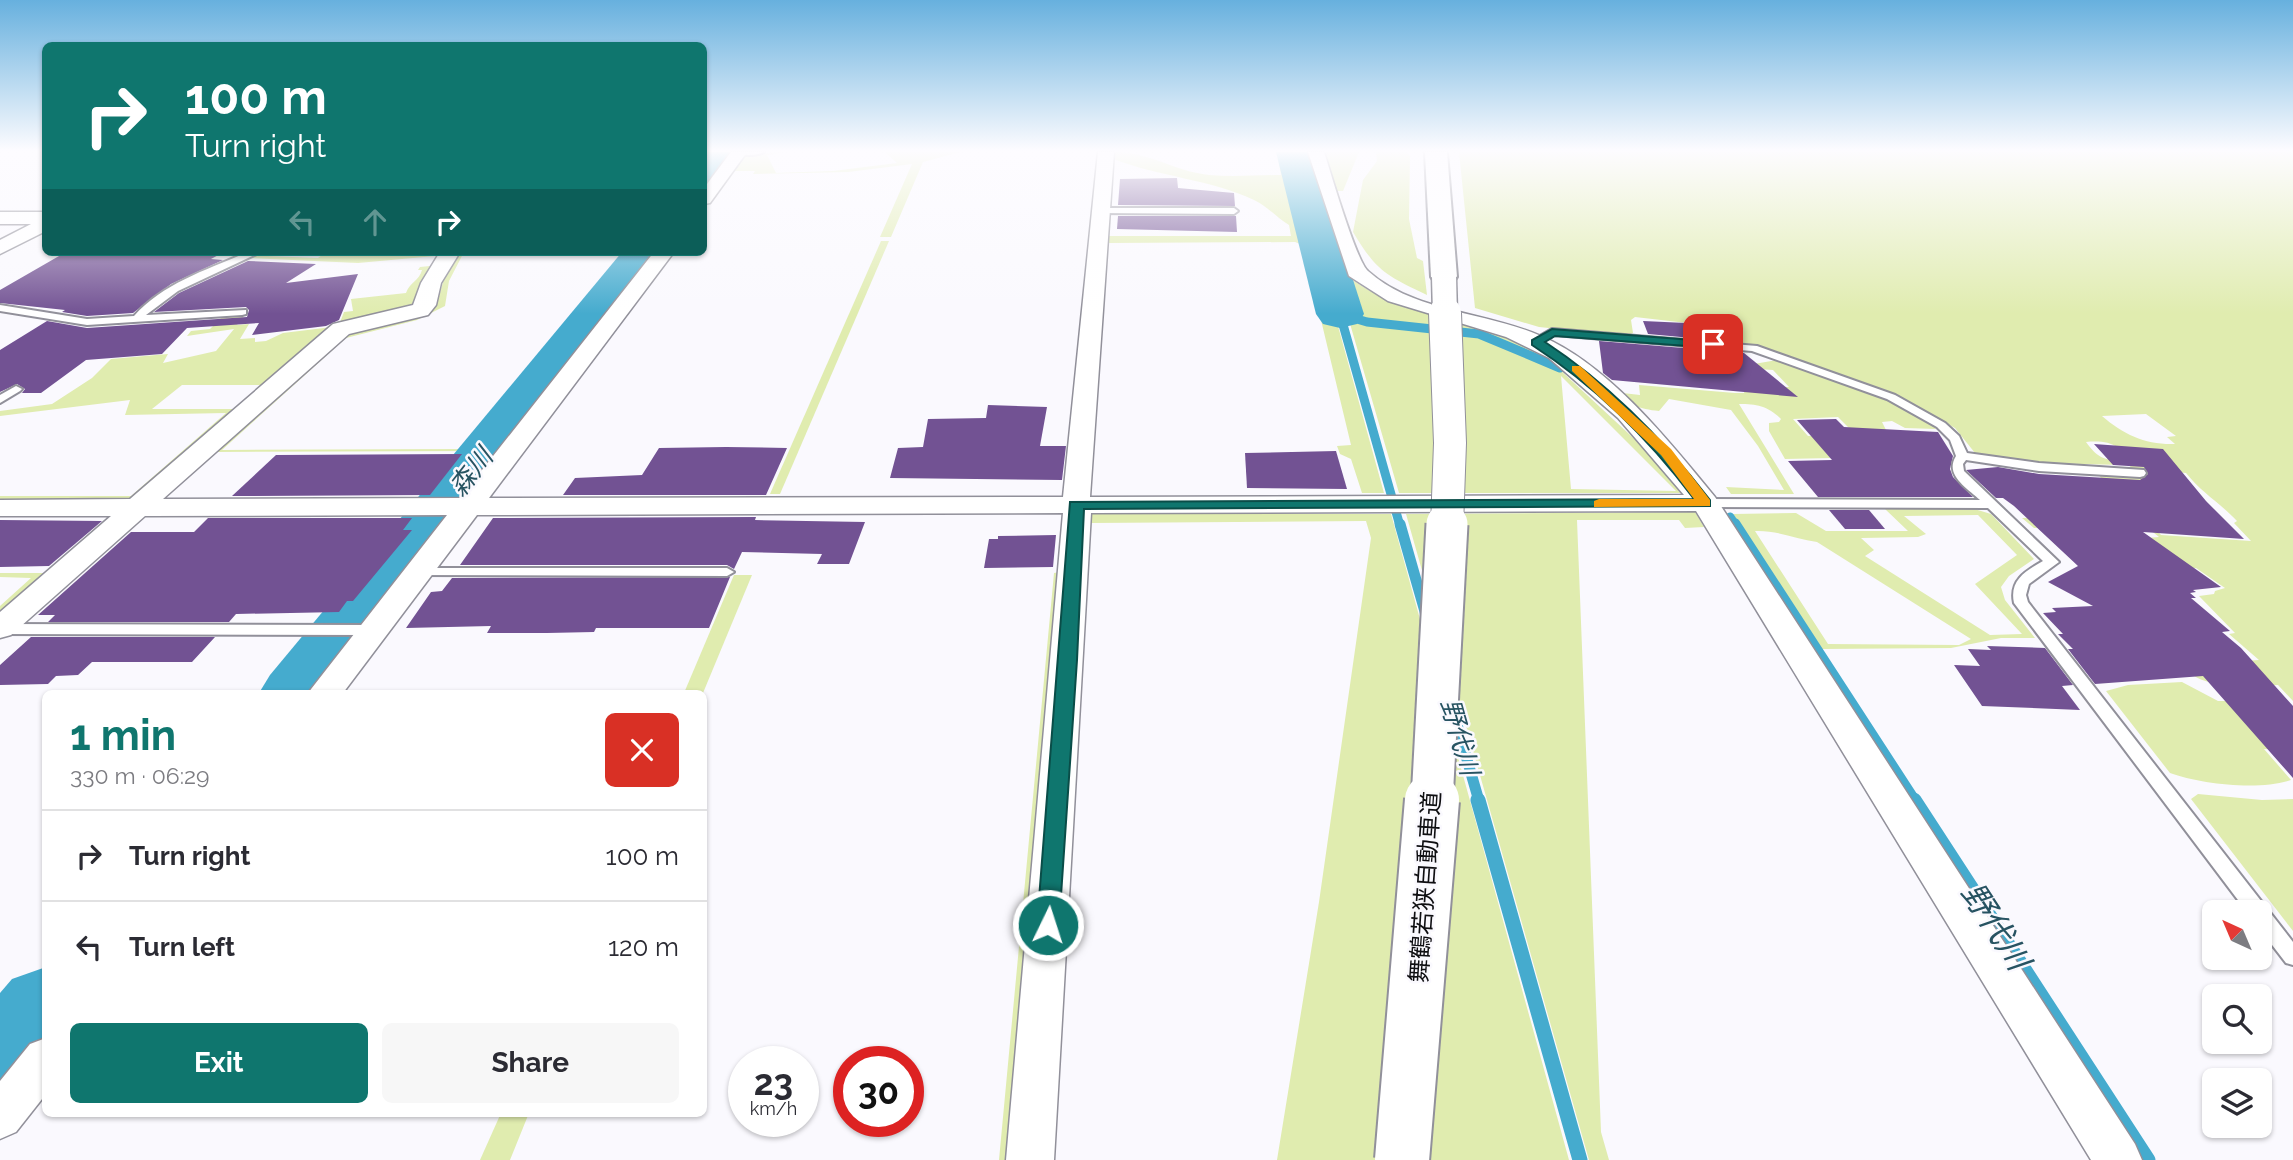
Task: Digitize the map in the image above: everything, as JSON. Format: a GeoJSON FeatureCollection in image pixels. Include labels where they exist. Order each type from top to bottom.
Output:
{"type":"FeatureCollection","features":[{"type":"Feature","properties":{"kind":"highway","name":"舞鶴若狭自動車道"},"geometry":{"type":"LineString","coordinates":[[1402,1160],[1427,888],[1443,620],[1450,443],[1439,206]]}},
{"type":"Feature","properties":{"kind":"street"},"geometry":{"type":"LineString","coordinates":[[1030,1160],[1069,660],[1078,519],[1076,505],[1101,206]]}},
{"type":"Feature","properties":{"kind":"street"},"geometry":{"type":"LineString","coordinates":[[1334,206],[1356,271],[1367,281],[1401,298],[1536,342],[1574,366],[1666,452],[1705,503],[2118,1160]]}},
{"type":"Feature","properties":{"kind":"street"},"geometry":{"type":"LineString","coordinates":[[0,218],[42,224]]}},
{"type":"Feature","properties":{"kind":"street"},"geometry":{"type":"LineString","coordinates":[[0,248],[42,225]]}},
{"type":"Feature","properties":{"kind":"street"},"geometry":{"type":"LineString","coordinates":[[0,628],[141,508],[341,329],[420,310],[425,305],[431,283],[448,256]]}},
{"type":"Feature","properties":{"kind":"street"},"geometry":{"type":"LineString","coordinates":[[327,690],[367,630],[419,572],[453,506],[661,256]]}},
{"type":"Feature","properties":{"kind":"street"},"geometry":{"type":"LineString","coordinates":[[0,508],[1705,503]]}},
{"type":"Feature","properties":{"kind":"street"},"geometry":{"type":"LineString","coordinates":[[0,1117],[42,1063]]}},
{"type":"Feature","properties":{"kind":"lane"},"geometry":{"type":"LineString","coordinates":[[1101,211],[1234,211]]}},
{"type":"Feature","properties":{"kind":"lane"},"geometry":{"type":"LineString","coordinates":[[137,318],[152,302],[168,292],[247,256]]}},
{"type":"Feature","properties":{"kind":"lane"},"geometry":{"type":"LineString","coordinates":[[0,308],[87,322],[242,312]]}},
{"type":"Feature","properties":{"kind":"lane"},"geometry":{"type":"LineString","coordinates":[[1536,342],[1552,332],[1753,348],[1891,397],[1941,425],[1955,439],[1962,456]]}},
{"type":"Feature","properties":{"kind":"lane"},"geometry":{"type":"LineString","coordinates":[[0,400],[16,389]]}},
{"type":"Feature","properties":{"kind":"lane"},"geometry":{"type":"LineString","coordinates":[[1962,456],[2039,467],[2140,473]]}},
{"type":"Feature","properties":{"kind":"lane"},"geometry":{"type":"LineString","coordinates":[[1962,456],[1957,464],[1958,472],[2052,562],[2020,584],[2017,592],[2021,603],[2250,900]]}},
{"type":"Feature","properties":{"kind":"lane"},"geometry":{"type":"LineString","coordinates":[[1705,503],[1991,504]]}},
{"type":"Feature","properties":{"kind":"lane"},"geometry":{"type":"LineString","coordinates":[[419,572],[727,572]]}},
{"type":"Feature","properties":{"kind":"lane"},"geometry":{"type":"LineString","coordinates":[[0,628],[367,630]]}},
{"type":"Feature","properties":{"kind":"lane"},"geometry":{"type":"LineString","coordinates":[[2272,929],[2293,957]]}},
{"type":"Feature","properties":{"kind":"green space"},"geometry":{"type":"Polygon","coordinates":[[[894,206],[904,206],[891,237],[880,237],[894,206]]]}},
{"type":"Feature","properties":{"kind":"green space"},"geometry":{"type":"Polygon","coordinates":[[[1263,206],[1305,206],[1384,493],[1362,493],[1351,459],[1340,454],[1337,446],[1351,445],[1303,245],[1295,242],[1109,243],[1109,236],[1291,236],[1289,225],[1263,206]]]}},
{"type":"Feature","properties":{"kind":"green space"},"geometry":{"type":"Polygon","coordinates":[[[1314,206],[1325,206],[1338,249],[1327,252],[1314,206]]]}},
{"type":"Feature","properties":{"kind":"green space"},"geometry":{"type":"Polygon","coordinates":[[[1358,206],[1409,206],[1409,219],[1417,258],[1423,261],[1427,295],[1384,271],[1369,256],[1353,232],[1358,206]]]}},
{"type":"Feature","properties":{"kind":"green space"},"geometry":{"type":"Polygon","coordinates":[[[1465,206],[2293,206],[2293,701],[2278,685],[2239,686],[2213,683],[2190,674],[2181,665],[2259,660],[2229,634],[2235,633],[2199,596],[2214,594],[2215,591],[2225,588],[2196,568],[2178,570],[2147,538],[2159,537],[2143,524],[2034,528],[2022,518],[2062,517],[2106,485],[2098,474],[2147,475],[2145,471],[2131,469],[2120,449],[2109,443],[2086,442],[2100,456],[2120,461],[2121,465],[2042,463],[1975,453],[1955,428],[1895,395],[1755,346],[1700,338],[1687,323],[1635,317],[1631,320],[1633,333],[1626,336],[1539,327],[1475,308],[1465,206]],[[2146,414],[2102,416],[2136,438],[2154,443],[2175,444],[2167,437],[2176,436],[2146,414]],[[2156,470],[2144,516],[2161,535],[2251,541],[2234,523],[2237,521],[2186,473],[2156,470]]]}},
{"type":"Feature","properties":{"kind":"green space"},"geometry":{"type":"Polygon","coordinates":[[[881,241],[889,241],[780,494],[770,494],[881,241]]]}},
{"type":"Feature","properties":{"kind":"green space"},"geometry":{"type":"Polygon","coordinates":[[[252,256],[435,256],[358,263],[248,258],[252,256]]]}},
{"type":"Feature","properties":{"kind":"green space"},"geometry":{"type":"Polygon","coordinates":[[[458,256],[462,256],[449,281],[445,306],[417,320],[346,338],[222,450],[476,449],[635,256],[638,256],[483,451],[215,452],[346,335],[436,307],[443,282],[458,256]]]}},
{"type":"Feature","properties":{"kind":"green space"},"geometry":{"type":"Polygon","coordinates":[[[1331,258],[1340,258],[1349,278],[1370,291],[1506,336],[1564,367],[1559,369],[1654,456],[1685,493],[1399,493],[1331,258]],[[1561,376],[1571,489],[1676,491],[1561,376]]]}},
{"type":"Feature","properties":{"kind":"green space"},"geometry":{"type":"Polygon","coordinates":[[[430,266],[416,306],[339,325],[344,312],[353,311],[351,299],[406,293],[421,274],[422,270],[418,270],[420,267],[430,266]]]}},
{"type":"Feature","properties":{"kind":"green space"},"geometry":{"type":"Polygon","coordinates":[[[223,316],[244,316],[237,325],[249,324],[240,339],[255,338],[255,342],[266,341],[283,333],[332,327],[268,385],[182,385],[152,409],[241,409],[138,499],[0,499],[0,496],[131,496],[226,413],[125,415],[130,400],[0,416],[0,411],[52,404],[92,378],[111,359],[168,354],[163,363],[216,351],[234,329],[187,336],[191,331],[210,329],[223,316]]]}},
{"type":"Feature","properties":{"kind":"green space"},"geometry":{"type":"Polygon","coordinates":[[[1777,360],[1889,399],[1936,429],[1905,428],[1892,421],[1882,422],[1886,430],[1852,431],[1838,417],[1793,419],[1808,436],[1831,435],[1831,458],[1785,459],[1769,431],[1769,423],[1779,422],[1781,419],[1762,407],[1739,404],[1794,494],[1731,494],[1726,487],[1784,490],[1758,446],[1731,410],[1669,399],[1659,411],[1652,410],[1635,406],[1614,392],[1640,395],[1639,385],[1735,393],[1744,393],[1745,387],[1789,387],[1773,370],[1758,369],[1754,364],[1777,360]]]}},
{"type":"Feature","properties":{"kind":"green space"},"geometry":{"type":"Polygon","coordinates":[[[1971,508],[1991,514],[2034,559],[2009,576],[2001,587],[2005,600],[2035,638],[2001,638],[1951,648],[1822,649],[1733,514],[1796,513],[1826,531],[1908,531],[1885,509],[1971,508]],[[1978,515],[1904,516],[1926,534],[1918,537],[1861,538],[1874,550],[1865,556],[1990,635],[2022,634],[1975,584],[2017,555],[1978,515]],[[1755,531],[1828,644],[1959,645],[1971,639],[1817,542],[1755,531]]]}},
{"type":"Feature","properties":{"kind":"green space"},"geometry":{"type":"Polygon","coordinates":[[[1695,512],[1704,527],[1685,528],[1679,520],[1577,520],[1601,1132],[1609,1160],[1589,1160],[1406,514],[1695,512]]]}},
{"type":"Feature","properties":{"kind":"green space"},"geometry":{"type":"Polygon","coordinates":[[[1087,514],[1391,514],[1569,1160],[1277,1160],[1319,902],[1371,538],[1366,521],[1091,523],[1051,1160],[1042,1160],[1087,514]]]}},
{"type":"Feature","properties":{"kind":"green space"},"geometry":{"type":"Polygon","coordinates":[[[1060,572],[1016,1160],[999,1160],[1054,573],[1060,572]]]}},
{"type":"Feature","properties":{"kind":"green space"},"geometry":{"type":"Polygon","coordinates":[[[0,573],[53,573],[0,619],[0,606],[31,578],[0,577],[0,573]]]}},
{"type":"Feature","properties":{"kind":"green space"},"geometry":{"type":"Polygon","coordinates":[[[734,575],[752,575],[704,690],[685,690],[734,575]]]}},
{"type":"Feature","properties":{"kind":"green space"},"geometry":{"type":"Polygon","coordinates":[[[2182,682],[2218,701],[2229,701],[2293,750],[2264,749],[2291,780],[2247,786],[2197,780],[2170,773],[2106,691],[2128,685],[2182,682]]]}},
{"type":"Feature","properties":{"kind":"green space"},"geometry":{"type":"Polygon","coordinates":[[[2198,794],[2262,800],[2293,799],[2293,931],[2272,904],[2272,900],[2269,900],[2191,799],[2198,794]]]}},
{"type":"Feature","properties":{"kind":"green space"},"geometry":{"type":"Polygon","coordinates":[[[499,1117],[527,1117],[510,1160],[480,1160],[499,1117]]]}},
{"type":"Feature","properties":{"kind":"building"},"geometry":{"type":"Polygon","coordinates":[[[1118,216],[1236,216],[1237,232],[1117,229],[1118,216]]]}},
{"type":"Feature","properties":{"kind":"building"},"geometry":{"type":"Polygon","coordinates":[[[59,256],[217,256],[211,259],[223,260],[171,284],[133,313],[87,316],[62,312],[65,310],[0,303],[0,290],[59,256]]]}},
{"type":"Feature","properties":{"kind":"building"},"geometry":{"type":"Polygon","coordinates":[[[248,261],[316,264],[286,283],[358,274],[339,320],[326,326],[252,335],[259,323],[187,328],[162,354],[86,360],[41,393],[22,393],[25,389],[17,384],[0,392],[0,350],[47,321],[87,328],[247,317],[249,310],[246,307],[154,312],[179,293],[248,261]]]}},
{"type":"Feature","properties":{"kind":"building"},"geometry":{"type":"Polygon","coordinates":[[[1643,321],[1686,323],[1692,338],[1648,334],[1643,321]]]}},
{"type":"Feature","properties":{"kind":"building"},"geometry":{"type":"Polygon","coordinates":[[[1599,341],[1744,353],[1798,397],[1612,380],[1603,373],[1599,341]]]}},
{"type":"Feature","properties":{"kind":"building"},"geometry":{"type":"Polygon","coordinates":[[[988,405],[1047,407],[1040,446],[1066,446],[1062,480],[890,478],[898,448],[923,447],[928,419],[986,418],[988,405]]]}},
{"type":"Feature","properties":{"kind":"building"},"geometry":{"type":"Polygon","coordinates":[[[1836,419],[1844,427],[1938,432],[1953,456],[1950,469],[1953,477],[1973,497],[1818,497],[1788,461],[1832,460],[1797,420],[1836,419]]]}},
{"type":"Feature","properties":{"kind":"building"},"geometry":{"type":"Polygon","coordinates":[[[2094,444],[2163,449],[2206,501],[2244,539],[2143,532],[2221,587],[2193,590],[2196,592],[2190,593],[2196,598],[2191,598],[2230,631],[2222,632],[2241,648],[2293,706],[2293,778],[2203,676],[2095,684],[2068,649],[2073,649],[2058,634],[2063,634],[2043,613],[2056,612],[2052,608],[2093,606],[2048,582],[2078,566],[2014,506],[2003,498],[1996,498],[1966,470],[1998,467],[2039,474],[2140,480],[2148,474],[2144,467],[2113,465],[2094,444]]]}},
{"type":"Feature","properties":{"kind":"building"},"geometry":{"type":"Polygon","coordinates":[[[659,448],[787,448],[766,495],[563,495],[575,478],[642,475],[659,448]]]}},
{"type":"Feature","properties":{"kind":"building"},"geometry":{"type":"Polygon","coordinates":[[[1336,451],[1347,489],[1247,488],[1245,453],[1336,451]]]}},
{"type":"Feature","properties":{"kind":"building"},"geometry":{"type":"Polygon","coordinates":[[[462,454],[430,495],[232,496],[276,455],[462,454]]]}},
{"type":"Feature","properties":{"kind":"building"},"geometry":{"type":"Polygon","coordinates":[[[1829,510],[1869,510],[1885,529],[1845,529],[1829,510]]]}},
{"type":"Feature","properties":{"kind":"building"},"geometry":{"type":"Polygon","coordinates":[[[756,517],[755,520],[865,522],[849,564],[817,564],[822,554],[742,552],[734,569],[727,565],[460,565],[493,518],[756,517]]]}},
{"type":"Feature","properties":{"kind":"building"},"geometry":{"type":"Polygon","coordinates":[[[208,518],[412,518],[403,530],[412,530],[353,601],[347,601],[339,612],[236,614],[229,622],[48,622],[55,615],[38,615],[131,532],[194,532],[208,518]]]}},
{"type":"Feature","properties":{"kind":"building"},"geometry":{"type":"Polygon","coordinates":[[[0,520],[102,521],[49,566],[0,567],[0,520]]]}},
{"type":"Feature","properties":{"kind":"building"},"geometry":{"type":"Polygon","coordinates":[[[1056,535],[1053,567],[984,568],[989,539],[998,539],[998,536],[1056,535]]]}},
{"type":"Feature","properties":{"kind":"building"},"geometry":{"type":"Polygon","coordinates":[[[730,577],[709,628],[596,628],[594,632],[487,633],[491,626],[406,628],[431,592],[442,591],[452,578],[730,577]]]}},
{"type":"Feature","properties":{"kind":"building"},"geometry":{"type":"Polygon","coordinates":[[[31,637],[215,637],[192,662],[92,662],[78,675],[56,676],[48,684],[0,685],[0,665],[31,637]]]}},
{"type":"Feature","properties":{"kind":"building"},"geometry":{"type":"Polygon","coordinates":[[[1987,646],[2045,648],[2073,685],[2062,686],[2080,710],[1982,706],[1954,665],[1980,666],[1968,649],[1991,650],[1987,646]]]}},
{"type":"Feature","properties":{"kind":"waterway","name":"野代川"},"geometry":{"type":"LineString","coordinates":[[1309,206],[1340,314]]}},
{"type":"Feature","properties":{"kind":"waterway","name":"森川"},"geometry":{"type":"LineString","coordinates":[[298,690],[642,256]]}},
{"type":"Feature","properties":{"kind":"waterway","name":"野代川"},"geometry":{"type":"LineString","coordinates":[[1400,526],[1340,314],[1367,322],[1479,334],[1560,368]]}},
{"type":"Feature","properties":{"kind":"waterway","name":"野代川"},"geometry":{"type":"LineString","coordinates":[[1730,517],[1736,526]]}},
{"type":"Feature","properties":{"kind":"waterway","name":"野代川"},"geometry":{"type":"LineString","coordinates":[[1400,524],[1426,615]]}},
{"type":"Feature","properties":{"kind":"waterway","name":"野代川"},"geometry":{"type":"LineString","coordinates":[[1735,524],[1915,801]]}},
{"type":"Feature","properties":{"kind":"waterway","name":"野代川"},"geometry":{"type":"LineString","coordinates":[[1453,711],[1479,801]]}},
{"type":"Feature","properties":{"kind":"waterway","name":"野代川"},"geometry":{"type":"LineString","coordinates":[[1478,800],[1580,1160]]}},
{"type":"Feature","properties":{"kind":"waterway","name":"野代川"},"geometry":{"type":"LineString","coordinates":[[1914,800],[2148,1160]]}},
{"type":"Feature","properties":{"kind":"waterway","name":"森川"},"geometry":{"type":"LineString","coordinates":[[0,1066],[42,1014]]}},
{"type":"Feature","properties":{"kind":"slow traffic"},"geometry":{"type":"LineString","coordinates":[[1576,368],[1666,452],[1705,503],[1599,504]]}},
{"type":"Feature","properties":{"kind":"route"},"geometry":{"type":"LineString","coordinates":[[1048,925],[1069,660],[1078,519],[1076,505],[1705,503],[1666,452],[1639,426],[1574,366],[1536,342],[1552,332],[1631,340],[1713,344]]}}]}
